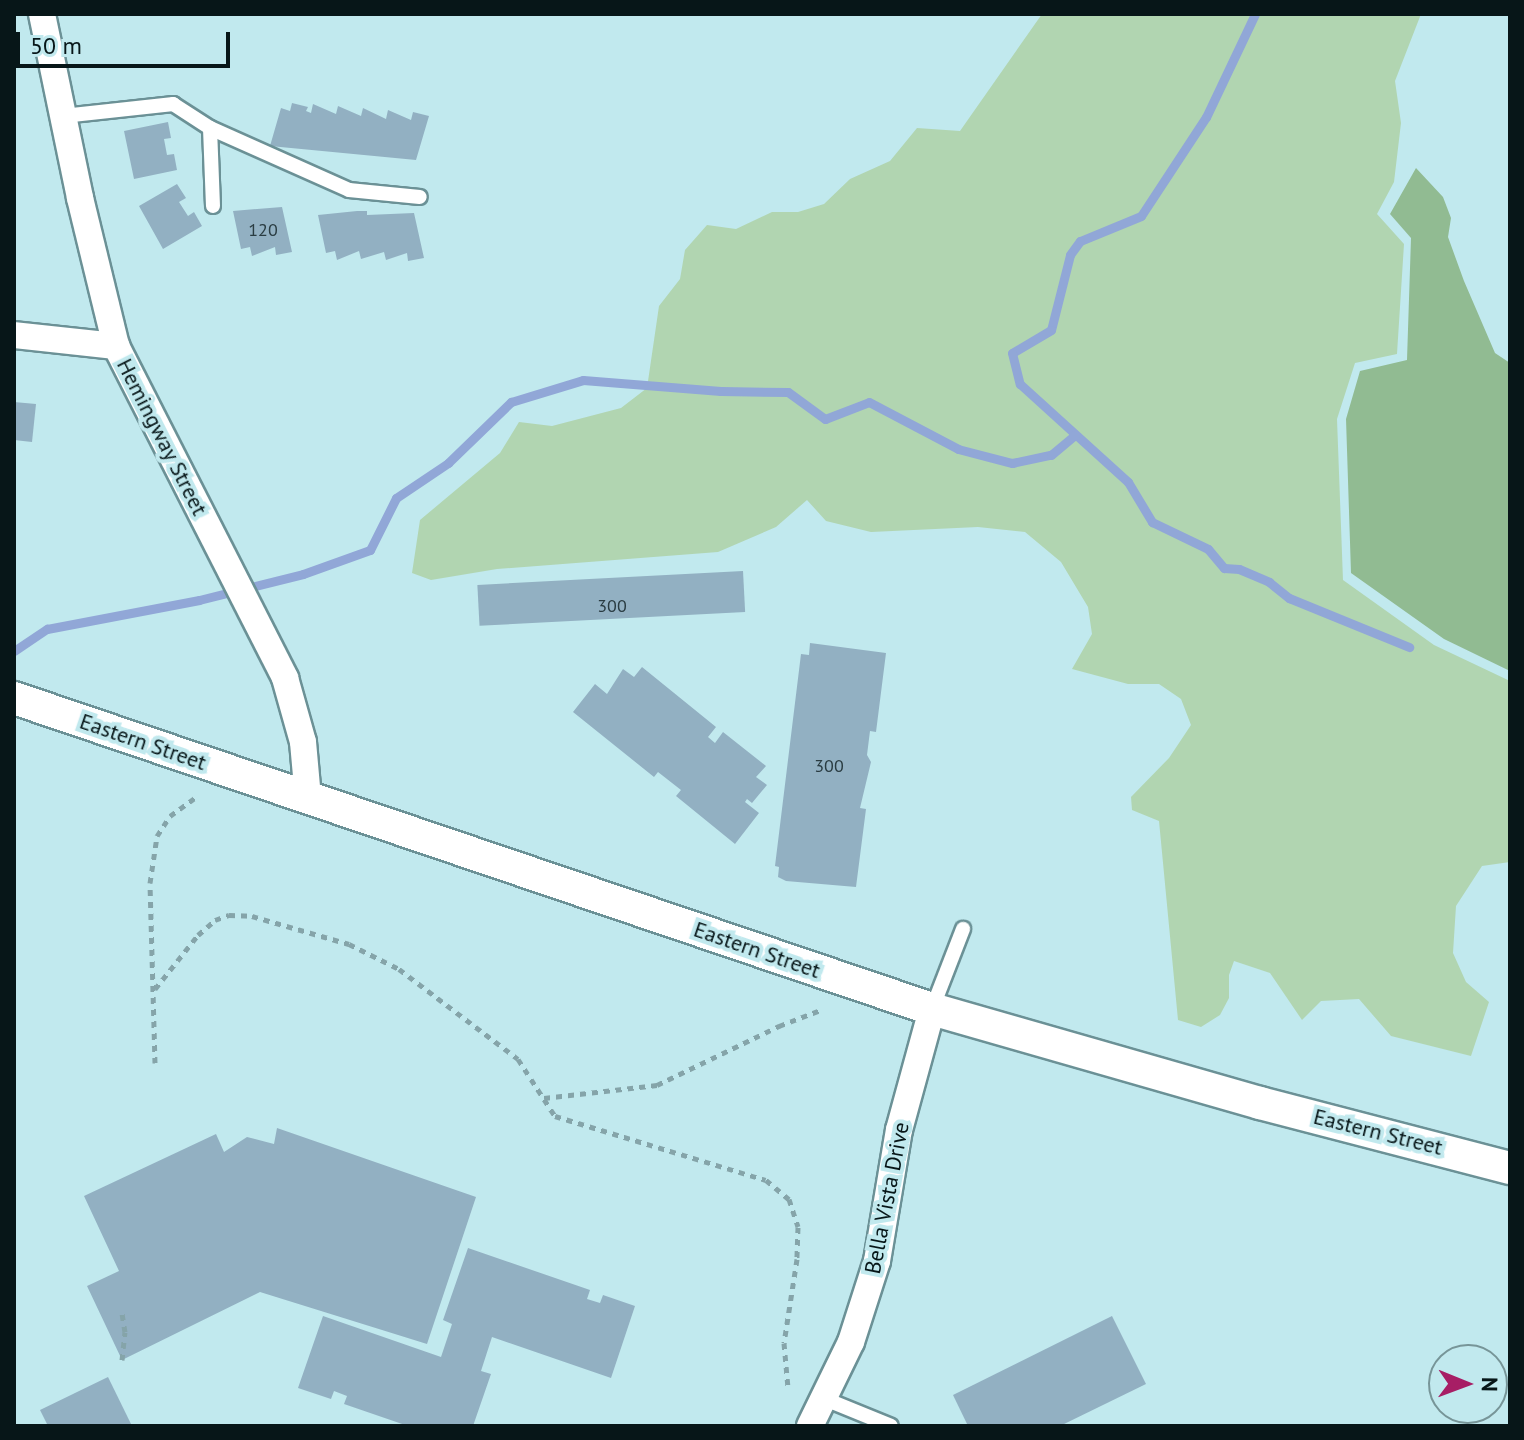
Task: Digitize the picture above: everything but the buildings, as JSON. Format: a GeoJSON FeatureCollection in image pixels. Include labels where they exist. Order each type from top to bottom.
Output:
{"type":"FeatureCollection","features":[{"type":"Feature","properties":{"kind":"street","name":"Hemingway Street"},"geometry":{"type":"LineString","coordinates":[[42,14],[116,346],[285,678],[298,718],[308,798]]}},
{"type":"Feature","properties":{"kind":"street"},"geometry":{"type":"LineString","coordinates":[[14,335],[116,346]]}},
{"type":"Feature","properties":{"kind":"street","name":"Eastern Street"},"geometry":{"type":"LineString","coordinates":[[14,698],[932,1009],[1260,1103],[1510,1168]]}},
{"type":"Feature","properties":{"kind":"street","name":"Bella Vista Drive"},"geometry":{"type":"LineString","coordinates":[[810,1426],[851,1342],[877,1261],[899,1130],[932,1009]]}},
{"type":"Feature","properties":{"kind":"lane"},"geometry":{"type":"LineString","coordinates":[[63,116],[173,104],[210,128],[349,190],[420,197]]}},
{"type":"Feature","properties":{"kind":"lane"},"geometry":{"type":"LineString","coordinates":[[210,128],[213,206]]}},
{"type":"Feature","properties":{"kind":"lane"},"geometry":{"type":"LineString","coordinates":[[932,1009],[963,929]]}},
{"type":"Feature","properties":{"kind":"lane"},"geometry":{"type":"LineString","coordinates":[[825,1399],[891,1426]]}},
{"type":"Feature","properties":{"kind":"path"},"geometry":{"type":"LineString","coordinates":[[155,1063],[150,883],[157,836],[170,816],[195,798]]}},
{"type":"Feature","properties":{"kind":"path"},"geometry":{"type":"LineString","coordinates":[[155,989],[215,920],[229,915],[252,916],[349,944],[399,969],[518,1059],[555,1116],[766,1180],[789,1199],[798,1227],[797,1259],[784,1343],[788,1388]]}},
{"type":"Feature","properties":{"kind":"path"},"geometry":{"type":"LineString","coordinates":[[544,1098],[657,1085],[779,1026],[823,1009]]}},
{"type":"Feature","properties":{"kind":"path"},"geometry":{"type":"LineString","coordinates":[[122,1312],[125,1332],[122,1360]]}},
{"type":"Feature","properties":{"kind":"green space"},"geometry":{"type":"Polygon","coordinates":[[[1042,14],[1421,14],[1395,81],[1401,123],[1394,182],[1377,214],[1404,244],[1397,354],[1355,363],[1337,419],[1343,580],[1434,645],[1510,681],[1510,862],[1482,866],[1456,906],[1453,953],[1466,982],[1489,1002],[1471,1056],[1391,1036],[1359,999],[1321,1001],[1302,1020],[1270,973],[1234,961],[1229,975],[1229,998],[1220,1015],[1201,1027],[1178,1020],[1159,821],[1132,810],[1131,797],[1169,758],[1191,725],[1181,699],[1159,684],[1128,684],[1072,669],[1092,634],[1088,607],[1061,562],[1025,532],[978,527],[871,532],[826,521],[807,500],[776,527],[718,552],[497,569],[431,580],[412,573],[420,520],[500,453],[519,422],[552,426],[621,408],[647,388],[659,306],[680,279],[685,250],[707,225],[736,229],[772,212],[798,212],[824,204],[850,179],[890,161],[917,128],[960,131],[1042,14]]]}},
{"type":"Feature","properties":{"kind":"green space"},"geometry":{"type":"Polygon","coordinates":[[[1416,168],[1443,197],[1451,218],[1448,237],[1464,281],[1495,353],[1510,363],[1510,671],[1444,639],[1351,573],[1346,419],[1360,371],[1407,360],[1411,238],[1390,214],[1416,168]]]}},
{"type":"Feature","properties":{"kind":"waterway"},"geometry":{"type":"LineString","coordinates":[[1255,14],[1206,117],[1141,216],[1080,241],[1070,255],[1051,330],[1012,353],[1020,384],[1128,482],[1152,522],[1208,549],[1224,568],[1239,569],[1269,582],[1289,598],[1409,647]]}},
{"type":"Feature","properties":{"kind":"waterway"},"geometry":{"type":"LineString","coordinates":[[14,651],[47,629],[199,600],[303,574],[370,550],[396,498],[448,463],[511,402],[583,380],[721,391],[788,392],[825,419],[869,402],[958,449],[1012,463],[1051,455],[1075,435]]}}]}
